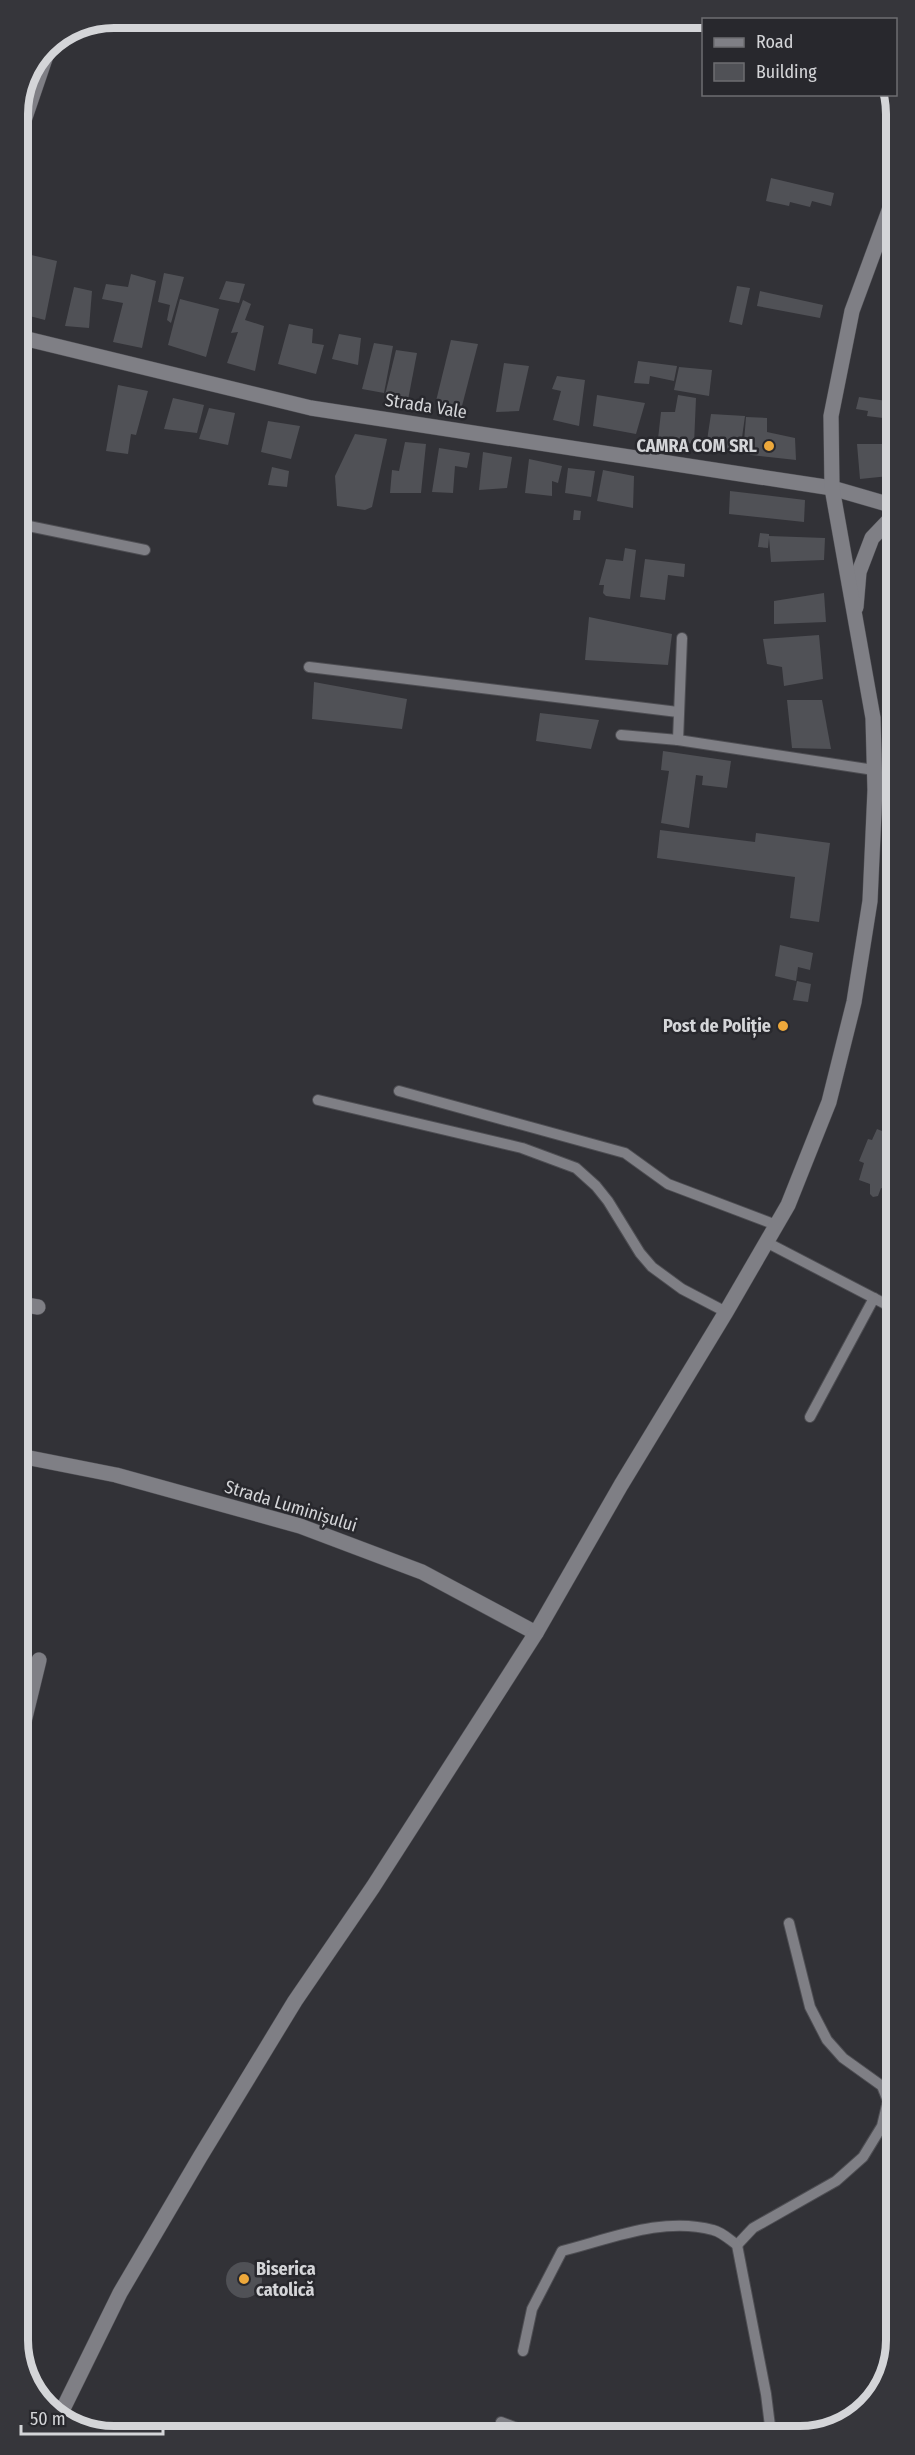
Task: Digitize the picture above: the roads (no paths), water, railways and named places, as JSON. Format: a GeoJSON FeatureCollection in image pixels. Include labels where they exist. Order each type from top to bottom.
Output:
{"type":"FeatureCollection","features":[{"type":"Feature","properties":{"kind":"main road"},"geometry":{"type":"LineString","coordinates":[[30,104],[41,71]]}},
{"type":"Feature","properties":{"kind":"main road"},"geometry":{"type":"LineString","coordinates":[[63,2409],[120,2294],[283,2020],[374,1887],[536,1633],[621,1485],[726,1312],[788,1205],[829,1102],[854,1002],[870,901],[875,790],[873,718],[832,488],[831,416],[852,311],[886,219]]}},
{"type":"Feature","properties":{"kind":"main road","name":"Strada Vale"},"geometry":{"type":"LineString","coordinates":[[29,339],[311,408],[832,488],[886,504]]}},
{"type":"Feature","properties":{"kind":"main road"},"geometry":{"type":"LineString","coordinates":[[855,613],[859,572],[872,538],[886,523]]}},
{"type":"Feature","properties":{"kind":"main road"},"geometry":{"type":"LineString","coordinates":[[29,1306],[38,1307]]}},
{"type":"Feature","properties":{"kind":"main road","name":"Strada Luminișului"},"geometry":{"type":"LineString","coordinates":[[29,1458],[116,1476],[300,1526],[422,1572],[536,1633]]}},
{"type":"Feature","properties":{"kind":"main road"},"geometry":{"type":"LineString","coordinates":[[29,1703],[39,1660]]}},
{"type":"Feature","properties":{"kind":"lane"},"geometry":{"type":"LineString","coordinates":[[29,526],[145,550]]}},
{"type":"Feature","properties":{"kind":"lane"},"geometry":{"type":"LineString","coordinates":[[678,740],[682,638]]}},
{"type":"Feature","properties":{"kind":"lane"},"geometry":{"type":"LineString","coordinates":[[309,667],[678,712]]}},
{"type":"Feature","properties":{"kind":"lane"},"geometry":{"type":"LineString","coordinates":[[621,735],[678,740],[874,770]]}},
{"type":"Feature","properties":{"kind":"lane"},"geometry":{"type":"LineString","coordinates":[[875,790],[886,791]]}},
{"type":"Feature","properties":{"kind":"lane"},"geometry":{"type":"LineString","coordinates":[[399,1092],[625,1153],[668,1184],[776,1225]]}},
{"type":"Feature","properties":{"kind":"lane"},"geometry":{"type":"LineString","coordinates":[[318,1100],[522,1148],[576,1168],[596,1186],[608,1201],[640,1253],[652,1267],[682,1288],[726,1312]]}},
{"type":"Feature","properties":{"kind":"lane"},"geometry":{"type":"LineString","coordinates":[[766,1242],[886,1304]]}},
{"type":"Feature","properties":{"kind":"lane"},"geometry":{"type":"LineString","coordinates":[[810,1418],[874,1298]]}},
{"type":"Feature","properties":{"kind":"lane"},"geometry":{"type":"LineString","coordinates":[[789,1923],[810,2007],[827,2040],[843,2058],[882,2086],[886,2096]]}},
{"type":"Feature","properties":{"kind":"lane"},"geometry":{"type":"LineString","coordinates":[[737,2245],[753,2228],[836,2181],[863,2157],[882,2126],[886,2109]]}},
{"type":"Feature","properties":{"kind":"lane"},"geometry":{"type":"LineString","coordinates":[[523,2351],[532,2309],[562,2251],[650,2228],[682,2225],[716,2230],[737,2245],[771,2426]]}},
{"type":"Feature","properties":{"kind":"lane"},"geometry":{"type":"LineString","coordinates":[[501,2422],[512,2426]]}},
{"type":"Feature","properties":{"kind":"place","name":"CAMRA COM SRL"},"geometry":{"type":"Point","coordinates":[769,446]}},
{"type":"Feature","properties":{"kind":"place","name":"Post de Poliție"},"geometry":{"type":"Point","coordinates":[783,1026]}},
{"type":"Feature","properties":{"kind":"place","name":"Biserica catolică"},"geometry":{"type":"Point","coordinates":[244,2279]}}]}
